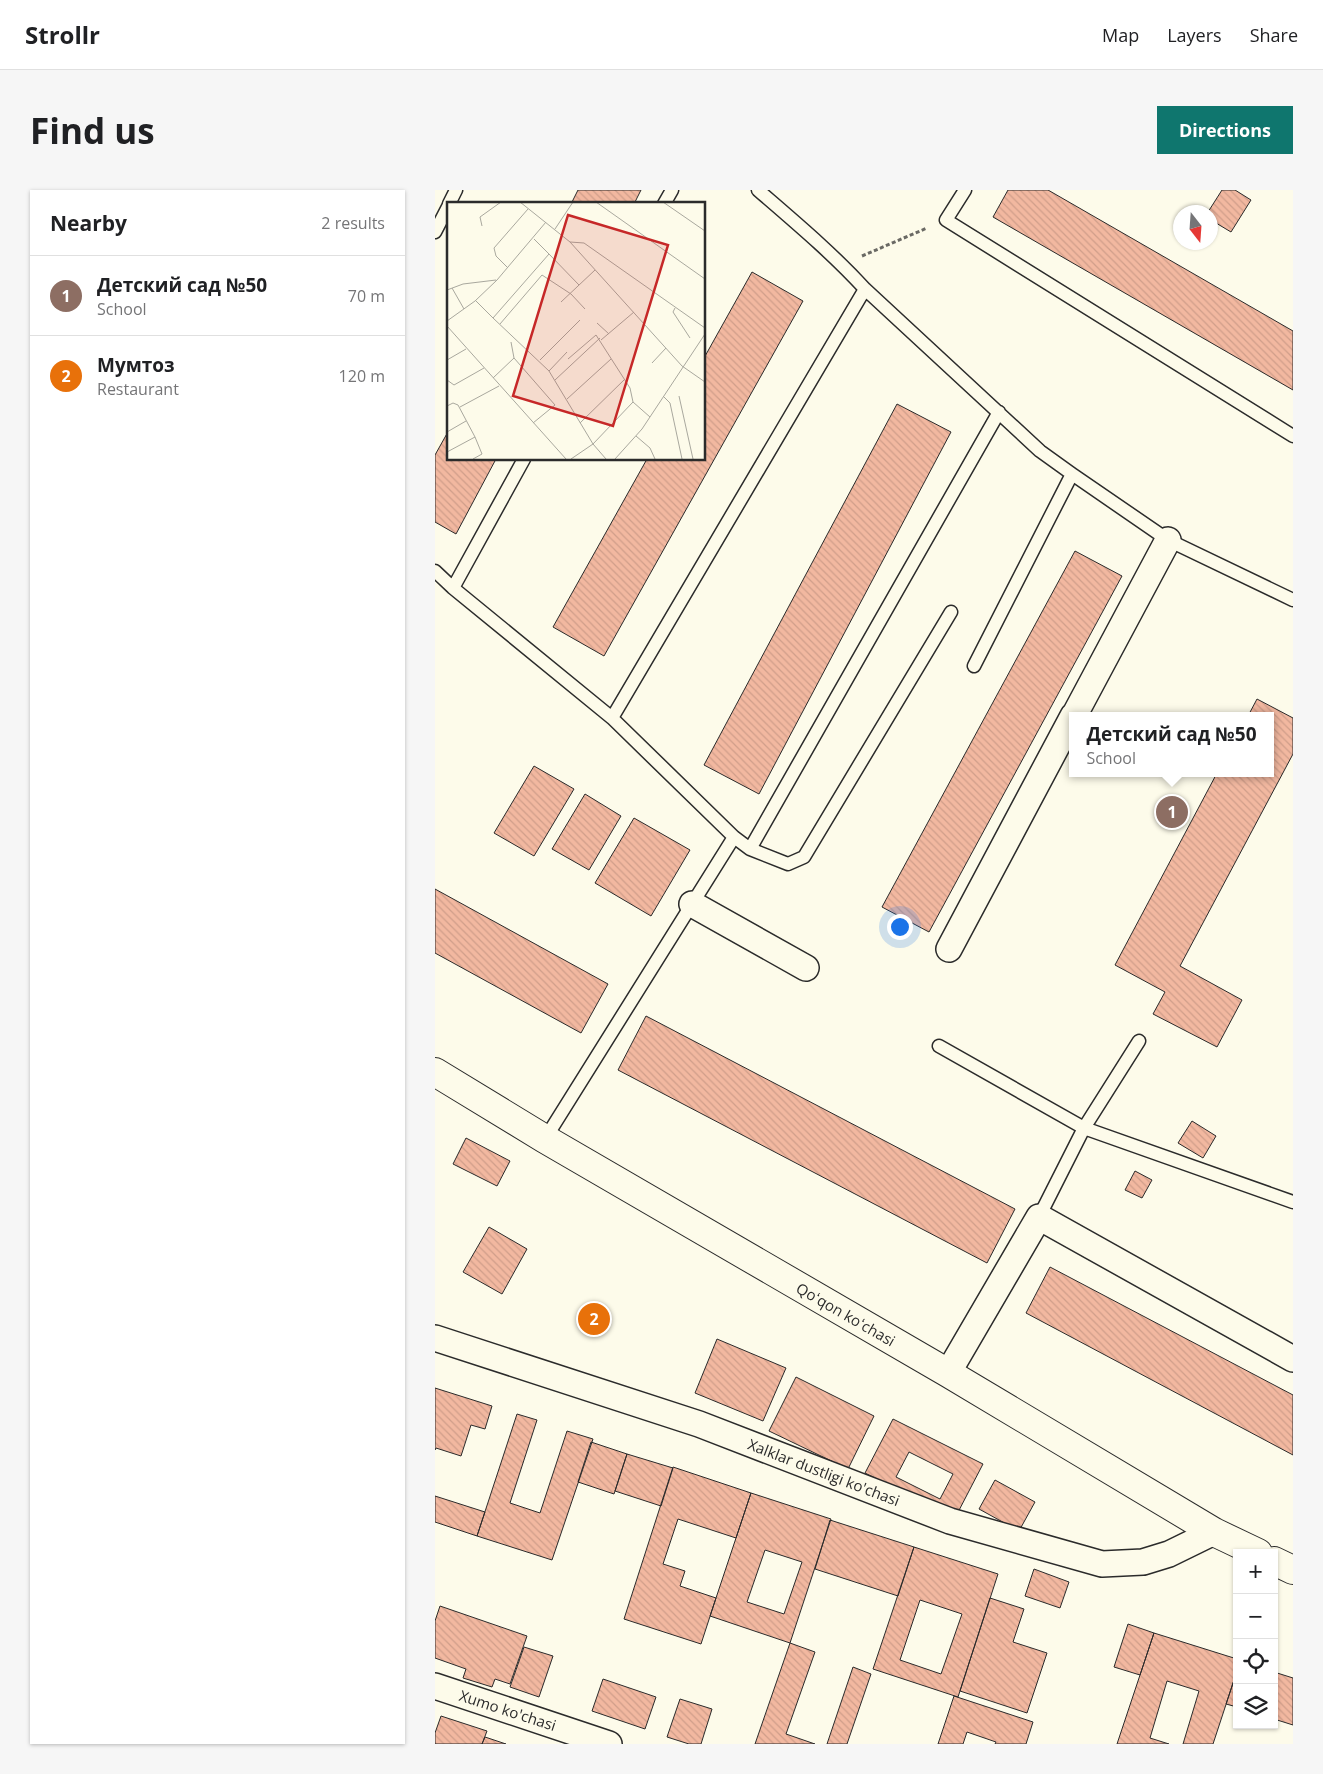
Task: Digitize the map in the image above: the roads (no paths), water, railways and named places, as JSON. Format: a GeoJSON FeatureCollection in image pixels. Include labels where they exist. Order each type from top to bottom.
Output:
{"type":"FeatureCollection","features":[{"type":"Feature","properties":{"kind":"street"},"geometry":{"type":"LineString","coordinates":[[1075,712],[1168,540]]}},
{"type":"Feature","properties":{"kind":"street"},"geometry":{"type":"LineString","coordinates":[[949,949],[1069,724]]}},
{"type":"Feature","properties":{"kind":"street"},"geometry":{"type":"LineString","coordinates":[[692,904],[806,968]]}},
{"type":"Feature","properties":{"kind":"street","name":"Qoʻqon koʻchasi"},"geometry":{"type":"LineString","coordinates":[[435,1072],[545,1139],[948,1373],[1214,1532],[1250,1549]]}},
{"type":"Feature","properties":{"kind":"street"},"geometry":{"type":"LineString","coordinates":[[948,1373],[1039,1217],[1293,1359]]}},
{"type":"Feature","properties":{"kind":"street","name":"Xalklar dustligi ko'chasi"},"geometry":{"type":"LineString","coordinates":[[435,1338],[699,1424],[950,1521],[1102,1564],[1143,1562],[1169,1554],[1214,1532]]}},
{"type":"Feature","properties":{"kind":"street"},"geometry":{"type":"LineString","coordinates":[[1278,1562],[1293,1570]]}},
{"type":"Feature","properties":{"kind":"street","name":"Xumo ko'chasi"},"geometry":{"type":"LineString","coordinates":[[435,1686],[609,1744]]}},
{"type":"Feature","properties":{"kind":"lane"},"geometry":{"type":"LineString","coordinates":[[450,202],[456,190]]}},
{"type":"Feature","properties":{"kind":"lane"},"geometry":{"type":"LineString","coordinates":[[666,202],[672,190]]}},
{"type":"Feature","properties":{"kind":"lane"},"geometry":{"type":"LineString","coordinates":[[758,190],[842,265],[865,289],[1040,451],[1168,540],[1293,600]]}},
{"type":"Feature","properties":{"kind":"lane"},"geometry":{"type":"LineString","coordinates":[[965,190],[946,220],[1293,436]]}},
{"type":"Feature","properties":{"kind":"lane"},"geometry":{"type":"LineString","coordinates":[[435,232],[447,208]]}},
{"type":"Feature","properties":{"kind":"lane"},"geometry":{"type":"LineString","coordinates":[[611,718],[865,289]]}},
{"type":"Feature","properties":{"kind":"lane"},"geometry":{"type":"LineString","coordinates":[[751,849],[999,412]]}},
{"type":"Feature","properties":{"kind":"lane"},"geometry":{"type":"LineString","coordinates":[[453,588],[523,460]]}},
{"type":"Feature","properties":{"kind":"lane"},"geometry":{"type":"LineString","coordinates":[[974,666],[1072,474]]}},
{"type":"Feature","properties":{"kind":"lane"},"geometry":{"type":"LineString","coordinates":[[435,571],[453,588],[611,718],[734,837],[751,849],[788,864],[804,857],[951,612]]}},
{"type":"Feature","properties":{"kind":"lane"},"geometry":{"type":"LineString","coordinates":[[545,1139],[734,837]]}},
{"type":"Feature","properties":{"kind":"lane"},"geometry":{"type":"LineString","coordinates":[[1039,1217],[1083,1128],[1139,1041]]}},
{"type":"Feature","properties":{"kind":"lane"},"geometry":{"type":"LineString","coordinates":[[939,1046],[1083,1128],[1293,1202]]}},
{"type":"Feature","properties":{"kind":"place","name":"Детский сад №50"},"geometry":{"type":"Point","coordinates":[1172,812]}},
{"type":"Feature","properties":{"kind":"place","name":"Mумтоз"},"geometry":{"type":"Point","coordinates":[594,1319]}}]}
